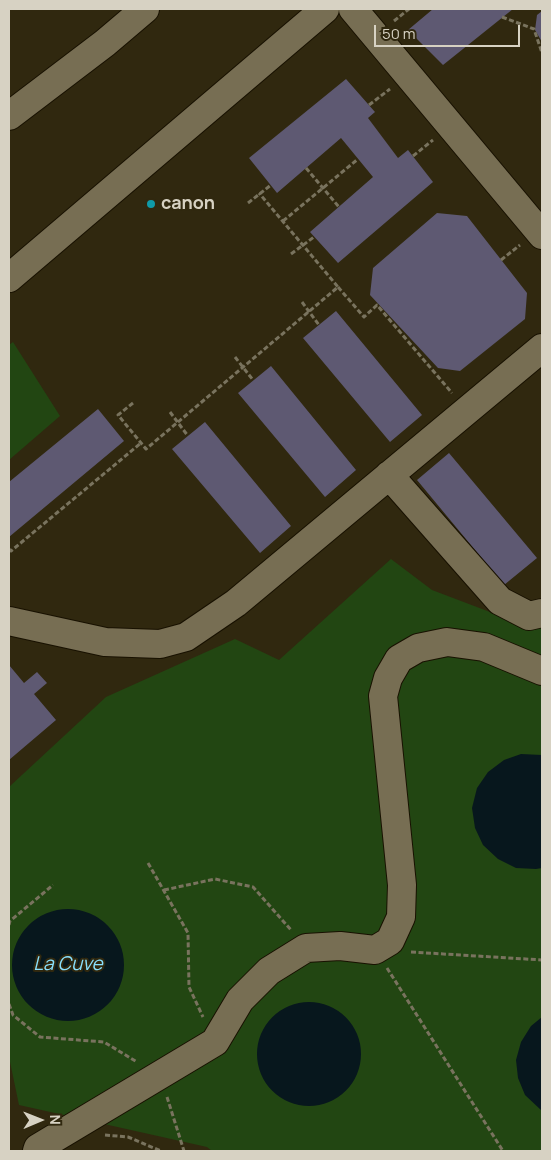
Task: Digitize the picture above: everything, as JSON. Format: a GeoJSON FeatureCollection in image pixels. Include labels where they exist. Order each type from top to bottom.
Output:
{"type":"FeatureCollection","features":[{"type":"Feature","properties":{"kind":"street"},"geometry":{"type":"LineString","coordinates":[[9,116],[106,43],[145,9]]}},
{"type":"Feature","properties":{"kind":"street"},"geometry":{"type":"LineString","coordinates":[[9,278],[325,9]]}},
{"type":"Feature","properties":{"kind":"street"},"geometry":{"type":"LineString","coordinates":[[353,9],[542,235]]}},
{"type":"Feature","properties":{"kind":"street"},"geometry":{"type":"LineString","coordinates":[[9,621],[120,644],[160,644],[186,637],[236,603],[542,348]]}},
{"type":"Feature","properties":{"kind":"street"},"geometry":{"type":"LineString","coordinates":[[389,475],[500,601],[529,616],[542,614]]}},
{"type":"Feature","properties":{"kind":"street"},"geometry":{"type":"LineString","coordinates":[[37,1151],[38,1148],[215,1042],[240,1000],[269,971],[306,948],[340,946],[375,950],[390,942],[401,917],[402,885],[382,696],[388,678],[399,659],[418,648],[447,642],[484,647],[542,671]]}},
{"type":"Feature","properties":{"kind":"path"},"geometry":{"type":"LineString","coordinates":[[502,17],[534,29],[542,53]]}},
{"type":"Feature","properties":{"kind":"path"},"geometry":{"type":"LineString","coordinates":[[283,221],[358,159]]}},
{"type":"Feature","properties":{"kind":"path"},"geometry":{"type":"LineString","coordinates":[[306,168],[339,207]]}},
{"type":"Feature","properties":{"kind":"path"},"geometry":{"type":"LineString","coordinates":[[248,203],[271,185]]}},
{"type":"Feature","properties":{"kind":"path"},"geometry":{"type":"LineString","coordinates":[[260,193],[364,317],[377,305],[467,410]]}},
{"type":"Feature","properties":{"kind":"path"},"geometry":{"type":"LineString","coordinates":[[290,254],[314,237]]}},
{"type":"Feature","properties":{"kind":"path"},"geometry":{"type":"LineString","coordinates":[[133,403],[118,415],[146,449],[338,287]]}},
{"type":"Feature","properties":{"kind":"path"},"geometry":{"type":"LineString","coordinates":[[302,302],[319,325]]}},
{"type":"Feature","properties":{"kind":"path"},"geometry":{"type":"LineString","coordinates":[[235,357],[253,380]]}},
{"type":"Feature","properties":{"kind":"path"},"geometry":{"type":"LineString","coordinates":[[170,412],[188,436]]}},
{"type":"Feature","properties":{"kind":"path"},"geometry":{"type":"LineString","coordinates":[[9,549],[12,552],[141,443]]}},
{"type":"Feature","properties":{"kind":"path"},"geometry":{"type":"LineString","coordinates":[[148,863],[188,933],[189,987],[215,1042]]}},
{"type":"Feature","properties":{"kind":"path"},"geometry":{"type":"LineString","coordinates":[[164,890],[216,879],[253,887],[306,948]]}},
{"type":"Feature","properties":{"kind":"path"},"geometry":{"type":"LineString","coordinates":[[9,926],[9,920],[53,885]]}},
{"type":"Feature","properties":{"kind":"path"},"geometry":{"type":"LineString","coordinates":[[375,950],[542,960]]}},
{"type":"Feature","properties":{"kind":"path"},"geometry":{"type":"LineString","coordinates":[[375,950],[503,1151]]}},
{"type":"Feature","properties":{"kind":"path"},"geometry":{"type":"LineString","coordinates":[[9,1004],[13,1015],[40,1037],[104,1042],[160,1076],[184,1151]]}},
{"type":"Feature","properties":{"kind":"path"},"geometry":{"type":"LineString","coordinates":[[101,1135],[128,1137],[161,1151]]}},
{"type":"Feature","properties":{"kind":"green space"},"geometry":{"type":"Polygon","coordinates":[[[13,342],[60,416],[9,460],[9,345],[13,342]]]}},
{"type":"Feature","properties":{"kind":"green space"},"geometry":{"type":"Polygon","coordinates":[[[391,559],[432,590],[519,623],[542,620],[542,1151],[212,1151],[207,1147],[19,1105],[9,1057],[9,787],[106,697],[235,639],[279,660],[391,559]]]}},
{"type":"Feature","properties":{"kind":"water"},"geometry":{"type":"Polygon","coordinates":[[[521,754],[542,755],[542,868],[536,869],[516,868],[498,859],[483,845],[475,828],[472,808],[477,788],[488,772],[504,760],[521,754]]]}},
{"type":"Feature","properties":{"kind":"water","name":"La Cuve"},"geometry":{"type":"Polygon","coordinates":[[[68,909],[89,913],[108,925],[120,944],[124,965],[120,986],[108,1005],[89,1017],[68,1021],[47,1017],[28,1005],[16,986],[12,965],[16,944],[28,925],[47,913],[68,909]]]}},
{"type":"Feature","properties":{"kind":"water"},"geometry":{"type":"Polygon","coordinates":[[[309,1002],[329,1006],[346,1017],[357,1034],[361,1054],[357,1074],[346,1091],[329,1102],[309,1106],[289,1102],[272,1091],[261,1074],[257,1054],[261,1034],[272,1017],[289,1006],[309,1002]]]}},
{"type":"Feature","properties":{"kind":"water"},"geometry":{"type":"Polygon","coordinates":[[[542,1017],[542,1111],[525,1095],[518,1078],[516,1060],[521,1042],[531,1026],[542,1017]]]}},
{"type":"Feature","properties":{"kind":"building"},"geometry":{"type":"Polygon","coordinates":[[[433,9],[513,9],[443,65],[408,30],[433,9]]]}},
{"type":"Feature","properties":{"kind":"building"},"geometry":{"type":"Polygon","coordinates":[[[542,11],[542,42],[535,30],[537,15],[542,11]]]}},
{"type":"Feature","properties":{"kind":"building"},"geometry":{"type":"Polygon","coordinates":[[[346,79],[375,112],[368,118],[398,158],[408,150],[433,182],[338,263],[310,232],[373,177],[341,138],[277,193],[249,158],[346,79]]]}},
{"type":"Feature","properties":{"kind":"building"},"geometry":{"type":"Polygon","coordinates":[[[437,213],[467,216],[527,293],[525,319],[460,371],[438,368],[370,295],[373,268],[437,213]]]}},
{"type":"Feature","properties":{"kind":"building"},"geometry":{"type":"Polygon","coordinates":[[[336,311],[422,415],[390,442],[303,338],[336,311]]]}},
{"type":"Feature","properties":{"kind":"building"},"geometry":{"type":"Polygon","coordinates":[[[271,366],[356,470],[325,497],[238,393],[271,366]]]}},
{"type":"Feature","properties":{"kind":"building"},"geometry":{"type":"Polygon","coordinates":[[[98,409],[124,441],[9,537],[9,482],[98,409]]]}},
{"type":"Feature","properties":{"kind":"building"},"geometry":{"type":"Polygon","coordinates":[[[205,422],[291,526],[260,553],[172,449],[205,422]]]}},
{"type":"Feature","properties":{"kind":"building"},"geometry":{"type":"Polygon","coordinates":[[[449,453],[537,558],[504,585],[417,480],[449,453]]]}},
{"type":"Feature","properties":{"kind":"building"},"geometry":{"type":"Polygon","coordinates":[[[9,665],[24,683],[37,672],[47,683],[34,694],[56,720],[9,760],[9,665]]]}},
{"type":"Feature","properties":{"kind":"place","name":"canon"},"geometry":{"type":"Point","coordinates":[151,204]}}]}
